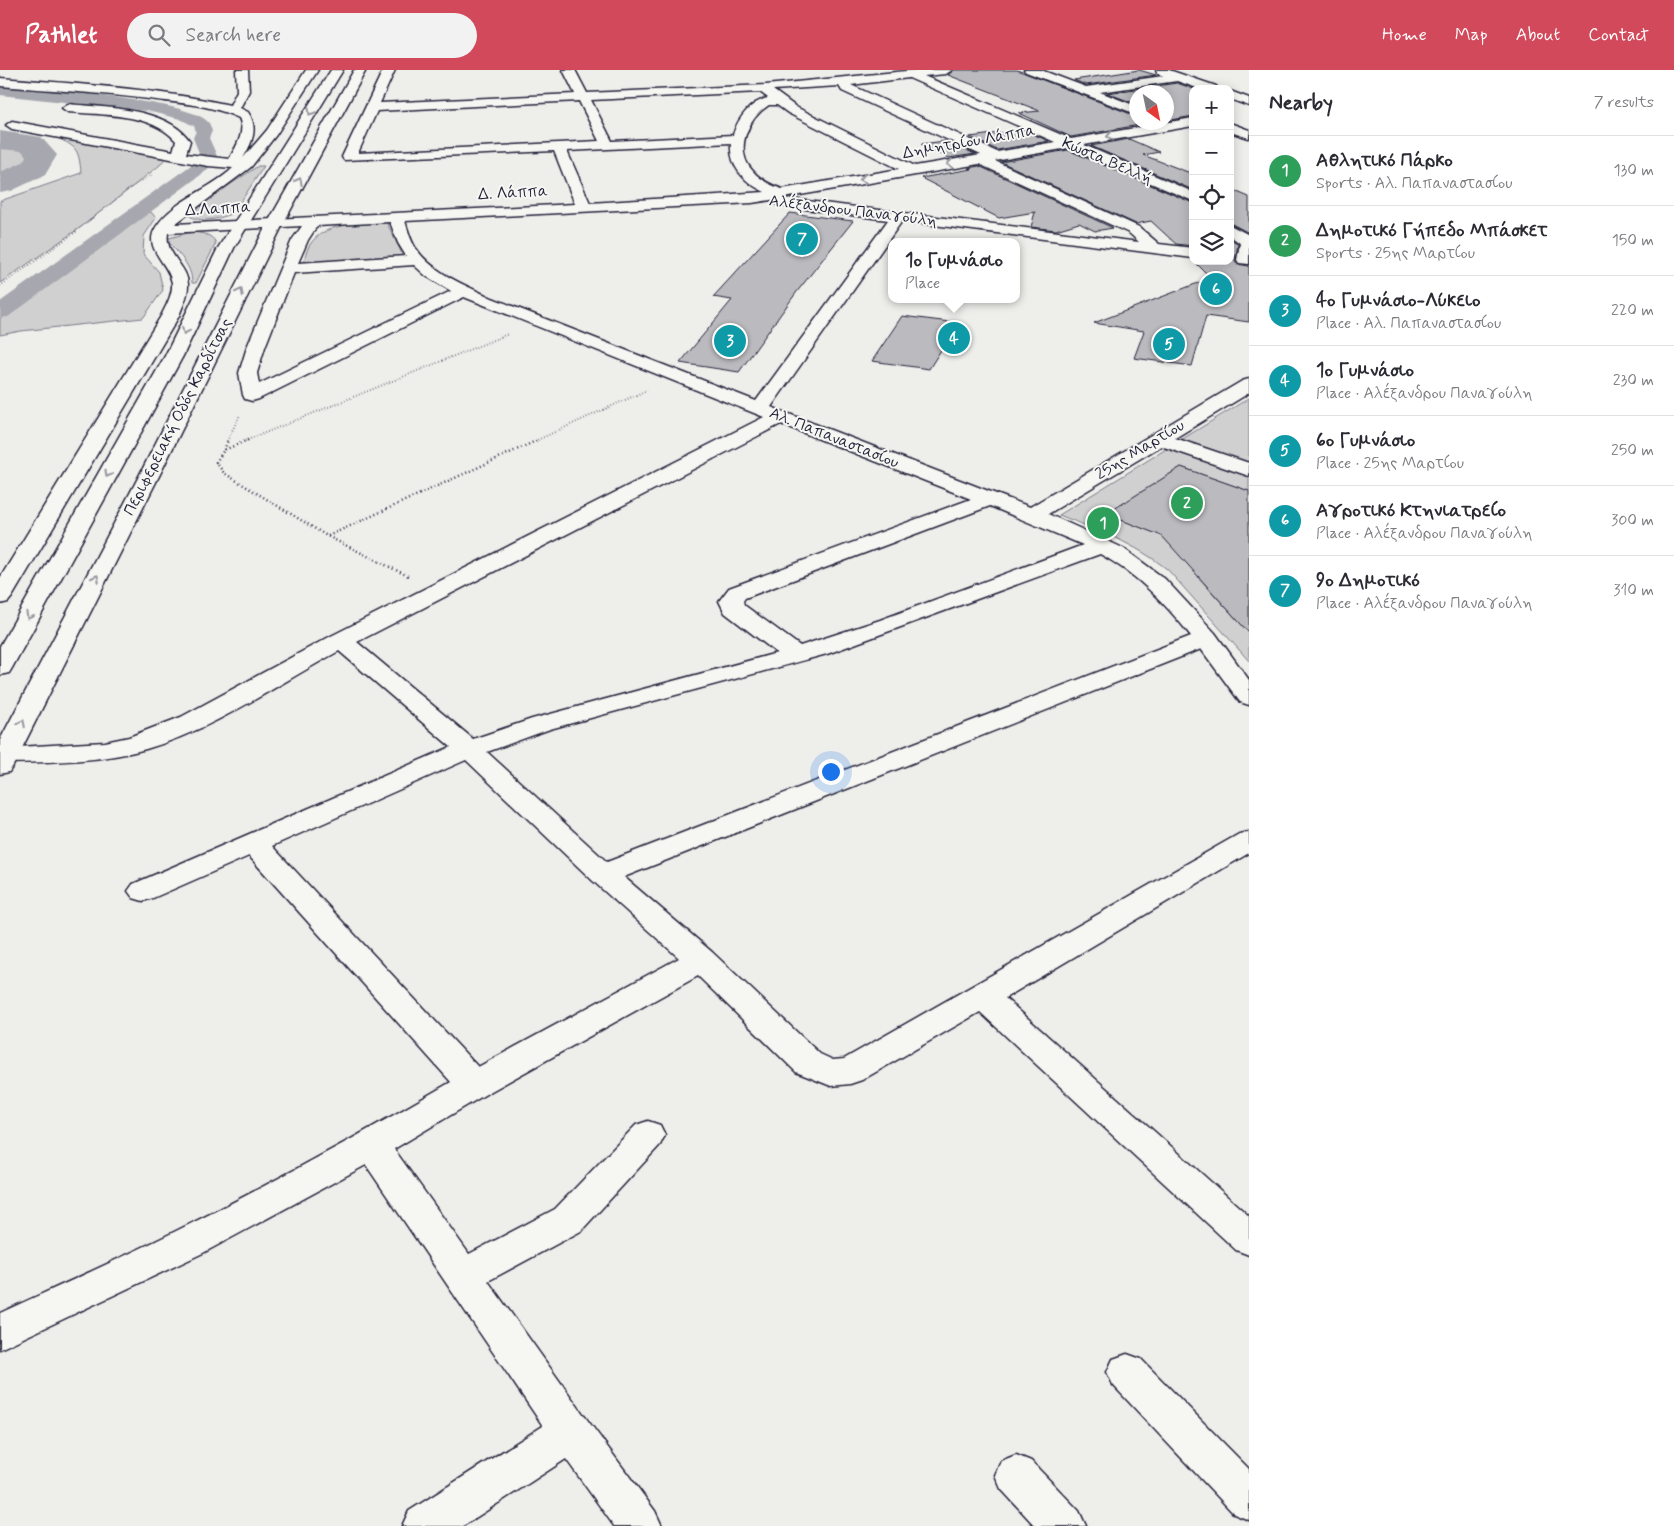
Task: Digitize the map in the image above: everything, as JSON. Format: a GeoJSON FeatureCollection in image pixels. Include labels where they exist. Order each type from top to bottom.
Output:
{"type":"FeatureCollection","features":[{"type":"Feature","properties":{"kind":"street"},"geometry":{"type":"LineString","coordinates":[[233,108],[240,100],[244,89],[245,82],[242,70]]}},
{"type":"Feature","properties":{"kind":"street"},"geometry":{"type":"LineString","coordinates":[[0,597],[170,316],[180,283],[172,265],[159,246],[158,240],[162,230],[192,203],[227,180],[240,164],[267,138],[312,70]]}},
{"type":"Feature","properties":{"kind":"street","name":"Περιφερειακή Οδός Καρδίτσας"},"geometry":{"type":"LineString","coordinates":[[0,668],[174,356],[213,272],[239,226],[337,70]]}},
{"type":"Feature","properties":{"kind":"street","name":"Περιφερειακή Οδός Καρδίτσας"},"geometry":{"type":"LineString","coordinates":[[3,760],[149,476],[275,224],[360,70]]}},
{"type":"Feature","properties":{"kind":"street"},"geometry":{"type":"LineString","coordinates":[[389,70],[349,157],[559,148],[739,135]]}},
{"type":"Feature","properties":{"kind":"street"},"geometry":{"type":"LineString","coordinates":[[570,70],[607,145]]}},
{"type":"Feature","properties":{"kind":"street"},"geometry":{"type":"LineString","coordinates":[[372,107],[765,88],[810,83],[844,82],[946,70]]}},
{"type":"Feature","properties":{"kind":"street"},"geometry":{"type":"LineString","coordinates":[[1030,70],[1129,107]]}},
{"type":"Feature","properties":{"kind":"street"},"geometry":{"type":"LineString","coordinates":[[1083,91],[1172,72],[1203,85]]}},
{"type":"Feature","properties":{"kind":"street","name":"Κώστα Βελλή"},"geometry":{"type":"LineString","coordinates":[[912,75],[1066,144],[1189,195]]}},
{"type":"Feature","properties":{"kind":"street"},"geometry":{"type":"LineString","coordinates":[[749,76],[778,101],[807,118],[911,170]]}},
{"type":"Feature","properties":{"kind":"street"},"geometry":{"type":"LineString","coordinates":[[0,82],[181,99],[233,108],[245,116],[249,124],[240,164]]}},
{"type":"Feature","properties":{"kind":"street"},"geometry":{"type":"LineString","coordinates":[[844,82],[846,88],[853,92],[1134,230],[1155,248]]}},
{"type":"Feature","properties":{"kind":"street"},"geometry":{"type":"LineString","coordinates":[[1234,96],[1249,102]]}},
{"type":"Feature","properties":{"kind":"street"},"geometry":{"type":"LineString","coordinates":[[778,101],[764,103],[747,118],[739,135],[739,153],[745,170],[758,183],[781,194]]}},
{"type":"Feature","properties":{"kind":"street"},"geometry":{"type":"LineString","coordinates":[[55,106],[126,115],[163,125],[180,136],[183,144],[179,156]]}},
{"type":"Feature","properties":{"kind":"street"},"geometry":{"type":"LineString","coordinates":[[1234,115],[1249,113]]}},
{"type":"Feature","properties":{"kind":"street","name":"Δημητρίου Λάππα"},"geometry":{"type":"LineString","coordinates":[[1174,123],[1189,122]]}},
{"type":"Feature","properties":{"kind":"street"},"geometry":{"type":"LineString","coordinates":[[12,125],[208,162],[240,164]]}},
{"type":"Feature","properties":{"kind":"street"},"geometry":{"type":"LineString","coordinates":[[1234,128],[1249,134]]}},
{"type":"Feature","properties":{"kind":"street"},"geometry":{"type":"LineString","coordinates":[[687,130],[720,129],[739,135]]}},
{"type":"Feature","properties":{"kind":"street","name":"Δημητρίου Λάππα"},"geometry":{"type":"LineString","coordinates":[[752,199],[1137,130]]}},
{"type":"Feature","properties":{"kind":"street"},"geometry":{"type":"LineString","coordinates":[[559,148],[584,207]]}},
{"type":"Feature","properties":{"kind":"street","name":"Δ. Λάππα"},"geometry":{"type":"LineString","coordinates":[[275,224],[752,199]]}},
{"type":"Feature","properties":{"kind":"street","name":"Αλέξανδρου Παναγούλη"},"geometry":{"type":"LineString","coordinates":[[752,199],[1189,252]]}},
{"type":"Feature","properties":{"kind":"street"},"geometry":{"type":"LineString","coordinates":[[3,760],[85,753],[139,742],[194,720],[770,413],[898,216]]}},
{"type":"Feature","properties":{"kind":"street","name":"Αλ. Παπαναστασίου"},"geometry":{"type":"LineString","coordinates":[[396,217],[408,247],[418,260],[433,273],[464,291],[504,310],[1032,515],[1101,546],[1128,561],[1148,576],[1207,638],[1247,692]]}},
{"type":"Feature","properties":{"kind":"street"},"geometry":{"type":"LineString","coordinates":[[312,222],[300,240],[253,355],[248,373],[252,395],[464,291]]}},
{"type":"Feature","properties":{"kind":"street","name":"Δ.Λαππα"},"geometry":{"type":"LineString","coordinates":[[162,230],[275,224]]}},
{"type":"Feature","properties":{"kind":"street"},"geometry":{"type":"LineString","coordinates":[[1234,232],[1248,241],[1241,259]]}},
{"type":"Feature","properties":{"kind":"street"},"geometry":{"type":"LineString","coordinates":[[288,269],[418,260]]}},
{"type":"Feature","properties":{"kind":"street","name":"25ης Μαρτίου"},"geometry":{"type":"LineString","coordinates":[[1032,515],[1249,385]]}},
{"type":"Feature","properties":{"kind":"street"},"geometry":{"type":"LineString","coordinates":[[1159,439],[1249,470]]}},
{"type":"Feature","properties":{"kind":"street"},"geometry":{"type":"LineString","coordinates":[[796,655],[733,608],[731,601],[737,593],[990,499]]}},
{"type":"Feature","properties":{"kind":"street"},"geometry":{"type":"LineString","coordinates":[[144,891],[469,749],[541,724],[796,655],[888,625],[1101,546]]}},
{"type":"Feature","properties":{"kind":"street"},"geometry":{"type":"LineString","coordinates":[[603,874],[1207,638]]}},
{"type":"Feature","properties":{"kind":"street"},"geometry":{"type":"LineString","coordinates":[[340,641],[469,749],[603,874],[701,960],[808,1062],[831,1072],[850,1071],[1249,841]]}},
{"type":"Feature","properties":{"kind":"street"},"geometry":{"type":"LineString","coordinates":[[254,844],[474,1085]]}},
{"type":"Feature","properties":{"kind":"street"},"geometry":{"type":"LineString","coordinates":[[0,1332],[190,1242],[372,1145],[474,1085],[701,960]]}},
{"type":"Feature","properties":{"kind":"street"},"geometry":{"type":"LineString","coordinates":[[983,996],[1249,1239]]}},
{"type":"Feature","properties":{"kind":"street"},"geometry":{"type":"LineString","coordinates":[[462,1277],[568,1220],[648,1135]]}},
{"type":"Feature","properties":{"kind":"street"},"geometry":{"type":"LineString","coordinates":[[372,1145],[571,1432],[640,1526]]}},
{"type":"Feature","properties":{"kind":"street"},"geometry":{"type":"LineString","coordinates":[[1127,1372],[1249,1499]]}},
{"type":"Feature","properties":{"kind":"street"},"geometry":{"type":"LineString","coordinates":[[424,1526],[571,1432]]}},
{"type":"Feature","properties":{"kind":"street"},"geometry":{"type":"LineString","coordinates":[[1016,1475],[1064,1526]]}},
{"type":"Feature","properties":{"kind":"path"},"geometry":{"type":"LineString","coordinates":[[0,286],[97,216],[130,188],[167,166],[179,156]]}},
{"type":"Feature","properties":{"kind":"path"},"geometry":{"type":"LineString","coordinates":[[224,450],[537,323]]}},
{"type":"Feature","properties":{"kind":"path"},"geometry":{"type":"LineString","coordinates":[[327,536],[678,376]]}},
{"type":"Feature","properties":{"kind":"path"},"geometry":{"type":"LineString","coordinates":[[252,395],[232,428],[224,450],[216,462],[224,472],[327,536],[439,591]]}},
{"type":"Feature","properties":{"kind":"shaded area"},"geometry":{"type":"Polygon","coordinates":[[[53,136],[167,156],[160,165],[81,227],[0,283],[0,201],[81,173],[79,158],[74,148],[53,136]]]}},
{"type":"Feature","properties":{"kind":"shaded area"},"geometry":{"type":"Polygon","coordinates":[[[0,143],[24,150],[29,156],[21,166],[0,176],[0,143]]]}},
{"type":"Feature","properties":{"kind":"shaded area"},"geometry":{"type":"Polygon","coordinates":[[[258,166],[264,166],[234,212],[211,220],[193,218],[188,215],[204,202],[258,166]]]}},
{"type":"Feature","properties":{"kind":"shaded area"},"geometry":{"type":"Polygon","coordinates":[[[151,212],[156,218],[144,236],[143,254],[159,272],[163,290],[143,318],[0,335],[0,318],[139,214],[151,212]]]}},
{"type":"Feature","properties":{"kind":"shaded area"},"geometry":{"type":"Polygon","coordinates":[[[382,221],[387,223],[405,260],[304,264],[307,251],[313,240],[322,233],[344,225],[382,221]]]}},
{"type":"Feature","properties":{"kind":"shaded area"},"geometry":{"type":"Polygon","coordinates":[[[192,232],[209,236],[216,243],[196,283],[192,283],[187,265],[168,241],[169,238],[192,232]]]}},
{"type":"Feature","properties":{"kind":"shaded area"},"geometry":{"type":"Polygon","coordinates":[[[1249,398],[1249,491],[1181,467],[1107,514],[1213,556],[1198,577],[1249,633],[1249,661],[1168,570],[1155,560],[1129,545],[1059,515],[1249,398]]]}},
{"type":"Feature","properties":{"kind":"building"},"geometry":{"type":"Polygon","coordinates":[[[954,70],[1017,70],[1129,113],[1129,127],[1071,137],[1019,113],[1040,111],[948,75],[954,70]]]}},
{"type":"Feature","properties":{"kind":"building"},"geometry":{"type":"Polygon","coordinates":[[[1139,70],[1156,75],[1086,85],[1074,80],[1139,70]]]}},
{"type":"Feature","properties":{"kind":"building"},"geometry":{"type":"Polygon","coordinates":[[[1177,83],[1189,87],[1189,117],[1174,120],[1174,85],[1163,85],[1177,83]]]}},
{"type":"Feature","properties":{"kind":"building"},"geometry":{"type":"Polygon","coordinates":[[[1129,90],[1129,101],[1107,93],[1129,90]]]}},
{"type":"Feature","properties":{"kind":"building"},"geometry":{"type":"Polygon","coordinates":[[[1023,130],[1049,141],[997,150],[970,137],[1023,130]]]}},
{"type":"Feature","properties":{"kind":"building"},"geometry":{"type":"Polygon","coordinates":[[[1129,139],[1159,152],[1143,155],[1189,172],[1189,188],[1091,146],[1129,139]]]}},
{"type":"Feature","properties":{"kind":"building"},"geometry":{"type":"Polygon","coordinates":[[[945,141],[975,154],[949,158],[921,144],[945,141]]]}},
{"type":"Feature","properties":{"kind":"building"},"geometry":{"type":"Polygon","coordinates":[[[1068,150],[1189,201],[1189,246],[1176,244],[1151,221],[1136,224],[1001,162],[1068,150]]]}},
{"type":"Feature","properties":{"kind":"building"},"geometry":{"type":"Polygon","coordinates":[[[979,166],[1113,228],[1095,231],[1079,223],[1056,230],[1031,227],[1035,212],[999,218],[921,178],[979,166]]]}},
{"type":"Feature","properties":{"kind":"building"},"geometry":{"type":"Polygon","coordinates":[[[1234,191],[1249,197],[1249,233],[1234,225],[1234,191]]]}},
{"type":"Feature","properties":{"kind":"building"},"geometry":{"type":"Polygon","coordinates":[[[790,213],[853,221],[796,293],[739,372],[680,363],[732,300],[713,297],[790,213]]]}},
{"type":"Feature","properties":{"kind":"building"},"geometry":{"type":"Polygon","coordinates":[[[1234,241],[1238,244],[1235,260],[1237,264],[1249,266],[1249,322],[1206,316],[1192,366],[1134,358],[1144,331],[1094,323],[1211,278],[1198,265],[1234,265],[1234,241]]]}},
{"type":"Feature","properties":{"kind":"building"},"geometry":{"type":"Polygon","coordinates":[[[902,316],[958,323],[929,369],[872,361],[902,316]]]}},
{"type":"Feature","properties":{"kind":"building"},"geometry":{"type":"Polygon","coordinates":[[[1181,467],[1249,491],[1249,633],[1162,536],[1106,514],[1181,467]]]}},
{"type":"Feature","properties":{"kind":"waterway"},"geometry":{"type":"LineString","coordinates":[[0,90],[147,106],[186,116],[201,123],[204,131],[201,138],[208,156]]}},
{"type":"Feature","properties":{"kind":"waterway"},"geometry":{"type":"LineString","coordinates":[[0,140],[31,143],[42,155],[34,168],[0,184]]}},
{"type":"Feature","properties":{"kind":"waterway"},"geometry":{"type":"LineString","coordinates":[[0,312],[200,167]]}},
{"type":"Feature","properties":{"kind":"place","name":"9ο Δημοτικό"},"geometry":{"type":"Point","coordinates":[802,239]}},
{"type":"Feature","properties":{"kind":"place","name":"Αγροτικό Κτηνιατρείο"},"geometry":{"type":"Point","coordinates":[1216,289]}},
{"type":"Feature","properties":{"kind":"place","name":"1ο Γυμνάσιο"},"geometry":{"type":"Point","coordinates":[954,338]}},
{"type":"Feature","properties":{"kind":"place","name":"4ο Γυμνάσιο-Λύκειο"},"geometry":{"type":"Point","coordinates":[730,341]}},
{"type":"Feature","properties":{"kind":"place","name":"6ο Γυμνάσιο"},"geometry":{"type":"Point","coordinates":[1169,344]}},
{"type":"Feature","properties":{"kind":"place","name":"Δημοτικό Γήπεδο Μπάσκετ"},"geometry":{"type":"Point","coordinates":[1187,503]}},
{"type":"Feature","properties":{"kind":"place","name":"Αθλητικό Πάρκο"},"geometry":{"type":"Point","coordinates":[1103,523]}}]}
